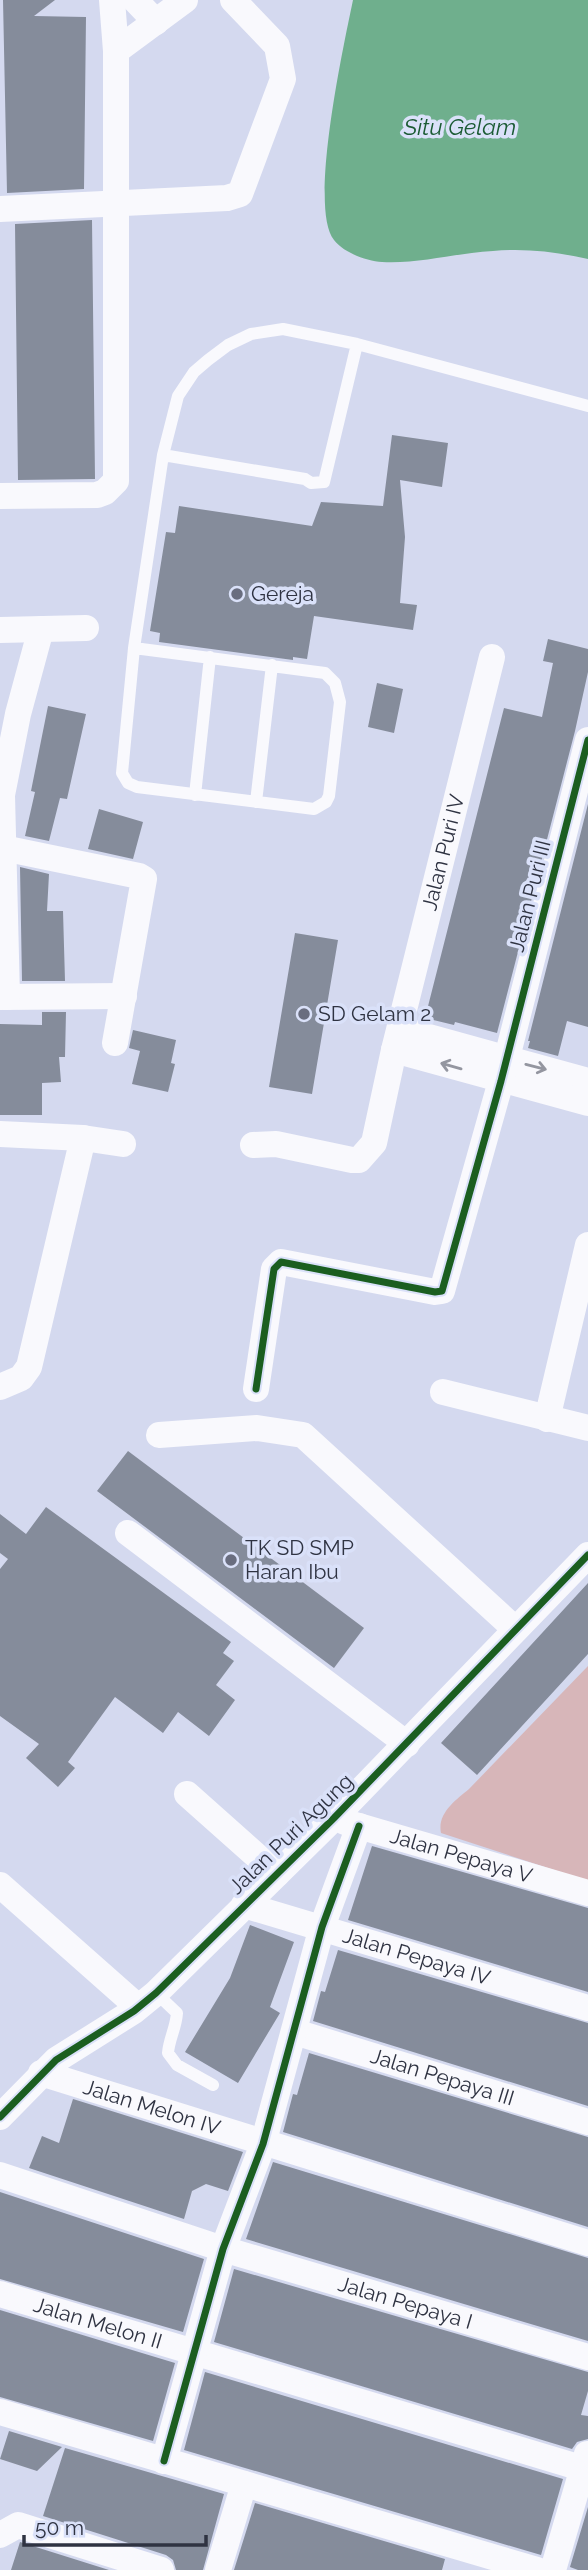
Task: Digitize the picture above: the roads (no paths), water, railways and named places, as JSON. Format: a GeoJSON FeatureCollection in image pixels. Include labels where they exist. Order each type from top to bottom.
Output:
{"type":"FeatureCollection","features":[{"type":"Feature","properties":{"kind":"street"},"geometry":{"type":"LineString","coordinates":[[0,496],[97,495],[106,492],[116,481],[116,51],[113,0]]}},
{"type":"Feature","properties":{"kind":"street"},"geometry":{"type":"LineString","coordinates":[[135,0],[156,22]]}},
{"type":"Feature","properties":{"kind":"street"},"geometry":{"type":"LineString","coordinates":[[116,51],[185,0]]}},
{"type":"Feature","properties":{"kind":"street"},"geometry":{"type":"LineString","coordinates":[[0,209],[227,198],[240,194],[283,79],[277,46],[233,0]]}},
{"type":"Feature","properties":{"kind":"street"},"geometry":{"type":"LineString","coordinates":[[0,630],[86,628]]}},
{"type":"Feature","properties":{"kind":"street"},"geometry":{"type":"LineString","coordinates":[[41,629],[18,714],[2,795],[3,997],[124,996]]}},
{"type":"Feature","properties":{"kind":"street","name":"Jalan Puri IV"},"geometry":{"type":"LineString","coordinates":[[397,1039],[492,657]]}},
{"type":"Feature","properties":{"kind":"street","name":"Jalan Puri III"},"geometry":{"type":"LineString","coordinates":[[256,1389],[274,1269],[281,1262],[435,1292],[442,1291],[504,1070],[588,740]]}},
{"type":"Feature","properties":{"kind":"street"},"geometry":{"type":"LineString","coordinates":[[3,848],[144,879],[115,1043]]}},
{"type":"Feature","properties":{"kind":"street"},"geometry":{"type":"LineString","coordinates":[[253,1145],[276,1144],[359,1160],[374,1143],[397,1039],[504,1070],[588,1103]]}},
{"type":"Feature","properties":{"kind":"street"},"geometry":{"type":"LineString","coordinates":[[504,1070],[588,1081]]}},
{"type":"Feature","properties":{"kind":"street"},"geometry":{"type":"LineString","coordinates":[[0,1134],[83,1138],[122,1144]]}},
{"type":"Feature","properties":{"kind":"street"},"geometry":{"type":"LineString","coordinates":[[0,1387],[21,1378],[29,1367],[83,1138]]}},
{"type":"Feature","properties":{"kind":"street"},"geometry":{"type":"LineString","coordinates":[[547,1419],[588,1245]]}},
{"type":"Feature","properties":{"kind":"street"},"geometry":{"type":"LineString","coordinates":[[443,1392],[588,1428]]}},
{"type":"Feature","properties":{"kind":"street"},"geometry":{"type":"LineString","coordinates":[[159,1436],[257,1428],[303,1435],[515,1629]]}},
{"type":"Feature","properties":{"kind":"street"},"geometry":{"type":"LineString","coordinates":[[128,1533],[407,1744]]}},
{"type":"Feature","properties":{"kind":"street","name":"Jalan Puri Agung"},"geometry":{"type":"LineString","coordinates":[[0,2117],[56,2060],[147,2000],[277,1874],[347,1822],[407,1744],[588,1555]]}},
{"type":"Feature","properties":{"kind":"street"},"geometry":{"type":"LineString","coordinates":[[187,1794],[277,1874]]}},
{"type":"Feature","properties":{"kind":"street"},"geometry":{"type":"LineString","coordinates":[[164,2461],[223,2249],[263,2144],[295,2032],[347,1822]]}},
{"type":"Feature","properties":{"kind":"street","name":"Jalan Pepaya V"},"geometry":{"type":"LineString","coordinates":[[347,1822],[588,1894]]}},
{"type":"Feature","properties":{"kind":"street"},"geometry":{"type":"LineString","coordinates":[[0,1885],[147,2000]]}},
{"type":"Feature","properties":{"kind":"street","name":"Jalan Pepaya IV"},"geometry":{"type":"LineString","coordinates":[[244,1905],[588,2008]]}},
{"type":"Feature","properties":{"kind":"street","name":"Jalan Pepaya III"},"geometry":{"type":"LineString","coordinates":[[295,2032],[588,2122]]}},
{"type":"Feature","properties":{"kind":"street","name":"Jalan Melon IV"},"geometry":{"type":"LineString","coordinates":[[41,2073],[588,2243]]}},
{"type":"Feature","properties":{"kind":"street","name":"Jalan Pepaya I"},"geometry":{"type":"LineString","coordinates":[[0,2175],[223,2249],[588,2357]]}},
{"type":"Feature","properties":{"kind":"street","name":"Jalan Melon II"},"geometry":{"type":"LineString","coordinates":[[0,2294],[195,2353],[586,2464]]}},
{"type":"Feature","properties":{"kind":"street"},"geometry":{"type":"LineString","coordinates":[[0,2412],[244,2484],[465,2559],[537,2570]]}},
{"type":"Feature","properties":{"kind":"street"},"geometry":{"type":"LineString","coordinates":[[552,2570],[586,2464]]}},
{"type":"Feature","properties":{"kind":"street"},"geometry":{"type":"LineString","coordinates":[[218,2570],[244,2484]]}},
{"type":"Feature","properties":{"kind":"street"},"geometry":{"type":"LineString","coordinates":[[0,2535],[18,2525],[161,2570]]}},
{"type":"Feature","properties":{"kind":"lane"},"geometry":{"type":"LineString","coordinates":[[134,648],[325,673],[335,683],[340,702],[326,802],[314,809],[137,787],[128,783],[122,773],[134,648],[163,455],[178,396],[194,372],[228,345],[251,334],[283,329],[357,344],[588,406]]}},
{"type":"Feature","properties":{"kind":"lane"},"geometry":{"type":"LineString","coordinates":[[163,455],[305,479],[311,483],[324,482],[357,344]]}},
{"type":"Feature","properties":{"kind":"lane"},"geometry":{"type":"LineString","coordinates":[[195,795],[210,657]]}},
{"type":"Feature","properties":{"kind":"lane"},"geometry":{"type":"LineString","coordinates":[[256,802],[272,665]]}},
{"type":"Feature","properties":{"kind":"lane"},"geometry":{"type":"LineString","coordinates":[[147,2000],[177,2013],[177,2023],[169,2040],[168,2053],[177,2065],[213,2085]]}},
{"type":"Feature","properties":{"kind":"water","name":"Situ Gelam"},"geometry":{"type":"Polygon","coordinates":[[[353,0],[588,0],[588,259],[517,250],[382,262],[356,256],[334,240],[327,222],[326,162],[336,87],[353,0]]]}},
{"type":"Feature","properties":{"kind":"place","name":"Gereja"},"geometry":{"type":"Point","coordinates":[237,594]}},
{"type":"Feature","properties":{"kind":"place","name":"SD Gelam 2"},"geometry":{"type":"Point","coordinates":[304,1014]}},
{"type":"Feature","properties":{"kind":"place","name":"TK SD SMP Haran Ibu"},"geometry":{"type":"Point","coordinates":[231,1560]}}]}
